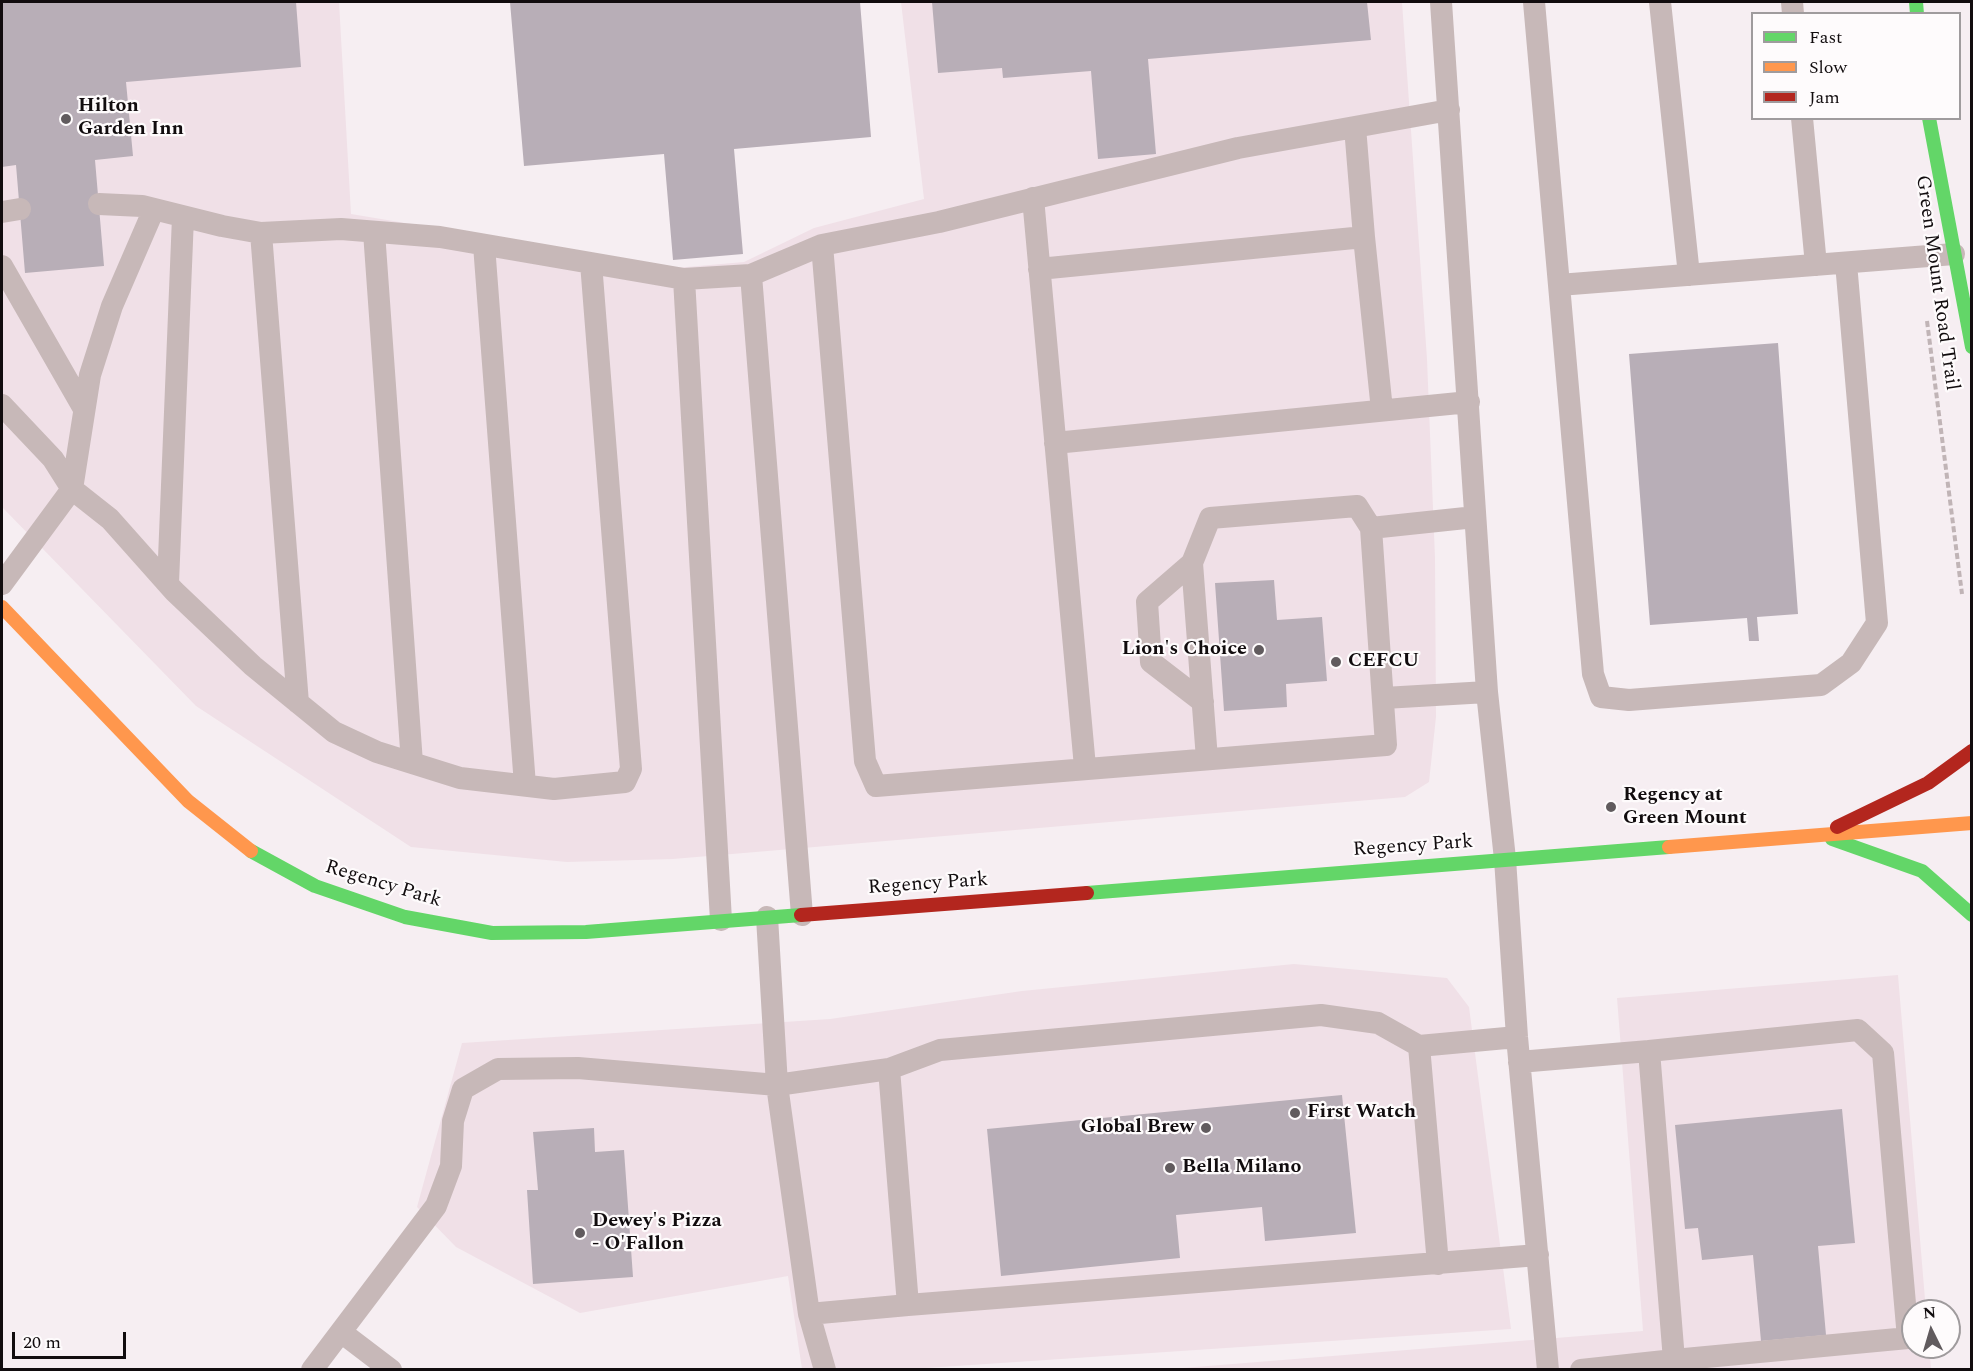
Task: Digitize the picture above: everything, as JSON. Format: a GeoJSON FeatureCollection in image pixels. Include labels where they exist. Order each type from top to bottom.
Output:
{"type":"FeatureCollection","features":[{"type":"Feature","properties":{"kind":"street"},"geometry":{"type":"LineString","coordinates":[[1929,120],[1971,347]]}},
{"type":"Feature","properties":{"kind":"street","name":"Regency Park"},"geometry":{"type":"LineString","coordinates":[[2,607],[188,801],[245,848],[315,886],[405,917],[492,933],[586,932],[1971,823]]}},
{"type":"Feature","properties":{"kind":"street"},"geometry":{"type":"LineString","coordinates":[[1822,835],[1928,783],[1971,751]]}},
{"type":"Feature","properties":{"kind":"street"},"geometry":{"type":"LineString","coordinates":[[1822,835],[1922,872],[1971,915]]}},
{"type":"Feature","properties":{"kind":"lane"},"geometry":{"type":"LineString","coordinates":[[1441,2],[1487,692],[1505,859],[1519,1062],[1548,1370]]}},
{"type":"Feature","properties":{"kind":"lane"},"geometry":{"type":"LineString","coordinates":[[1534,2],[1593,674],[1601,697],[1629,700],[1652,699],[1821,686],[1851,663],[1877,623],[1846,263]]}},
{"type":"Feature","properties":{"kind":"lane"},"geometry":{"type":"LineString","coordinates":[[1660,2],[1689,275]]}},
{"type":"Feature","properties":{"kind":"lane"},"geometry":{"type":"LineString","coordinates":[[99,204],[154,209],[261,233],[341,229],[440,237],[684,279],[751,275],[822,245],[939,222],[1238,148],[1449,110]]}},
{"type":"Feature","properties":{"kind":"lane"},"geometry":{"type":"LineString","coordinates":[[1802,120],[1816,265]]}},
{"type":"Feature","properties":{"kind":"lane"},"geometry":{"type":"LineString","coordinates":[[1355,127],[1382,410]]}},
{"type":"Feature","properties":{"kind":"lane"},"geometry":{"type":"LineString","coordinates":[[1033,198],[1086,767]]}},
{"type":"Feature","properties":{"kind":"lane"},"geometry":{"type":"LineString","coordinates":[[2,584],[72,489],[90,375],[112,306],[154,209]]}},
{"type":"Feature","properties":{"kind":"lane"},"geometry":{"type":"LineString","coordinates":[[168,583],[183,217]]}},
{"type":"Feature","properties":{"kind":"lane"},"geometry":{"type":"LineString","coordinates":[[374,232],[412,764]]}},
{"type":"Feature","properties":{"kind":"lane"},"geometry":{"type":"LineString","coordinates":[[261,233],[298,703]]}},
{"type":"Feature","properties":{"kind":"lane"},"geometry":{"type":"LineString","coordinates":[[1039,269],[1364,237]]}},
{"type":"Feature","properties":{"kind":"lane"},"geometry":{"type":"LineString","coordinates":[[484,245],[525,785]]}},
{"type":"Feature","properties":{"kind":"lane"},"geometry":{"type":"LineString","coordinates":[[822,245],[865,762],[876,786],[1086,767],[1207,759],[1386,745],[1371,528],[1358,506],[1210,518],[1192,563],[1207,759]]}},
{"type":"Feature","properties":{"kind":"lane"},"geometry":{"type":"LineString","coordinates":[[1559,285],[1954,254]]}},
{"type":"Feature","properties":{"kind":"lane"},"geometry":{"type":"LineString","coordinates":[[2,405],[53,459],[72,489],[110,519],[168,583],[253,666],[334,732],[377,752],[460,778],[554,789],[625,782],[631,769],[591,263]]}},
{"type":"Feature","properties":{"kind":"lane"},"geometry":{"type":"LineString","coordinates":[[2,266],[84,409]]}},
{"type":"Feature","properties":{"kind":"lane"},"geometry":{"type":"LineString","coordinates":[[751,275],[802,915]]}},
{"type":"Feature","properties":{"kind":"lane"},"geometry":{"type":"LineString","coordinates":[[684,279],[721,920]]}},
{"type":"Feature","properties":{"kind":"lane"},"geometry":{"type":"LineString","coordinates":[[1055,443],[1468,402]]}},
{"type":"Feature","properties":{"kind":"lane"},"geometry":{"type":"LineString","coordinates":[[1371,528],[1475,517]]}},
{"type":"Feature","properties":{"kind":"lane"},"geometry":{"type":"LineString","coordinates":[[1192,563],[1147,602],[1151,662],[1203,702]]}},
{"type":"Feature","properties":{"kind":"lane"},"geometry":{"type":"LineString","coordinates":[[1384,698],[1487,692]]}},
{"type":"Feature","properties":{"kind":"lane"},"geometry":{"type":"LineString","coordinates":[[767,917],[777,1085],[810,1314],[825,1370]]}},
{"type":"Feature","properties":{"kind":"lane"},"geometry":{"type":"LineString","coordinates":[[312,1370],[436,1206],[451,1166],[453,1121],[463,1089],[498,1070],[578,1068],[777,1085],[889,1069],[940,1050],[1321,1015],[1378,1023],[1419,1046],[1517,1036]]}},
{"type":"Feature","properties":{"kind":"lane"},"geometry":{"type":"LineString","coordinates":[[1519,1062],[1858,1030],[1883,1053],[1908,1338],[1581,1370]]}},
{"type":"Feature","properties":{"kind":"lane"},"geometry":{"type":"LineString","coordinates":[[1419,1046],[1438,1264]]}},
{"type":"Feature","properties":{"kind":"lane"},"geometry":{"type":"LineString","coordinates":[[1649,1051],[1674,1360]]}},
{"type":"Feature","properties":{"kind":"lane"},"geometry":{"type":"LineString","coordinates":[[889,1069],[908,1305]]}},
{"type":"Feature","properties":{"kind":"lane"},"geometry":{"type":"LineString","coordinates":[[810,1314],[1538,1255]]}},
{"type":"Feature","properties":{"kind":"lane"},"geometry":{"type":"LineString","coordinates":[[341,1332],[391,1370]]}},
{"type":"Feature","properties":{"kind":"path","name":"Green Mount Road Trail"},"geometry":{"type":"LineString","coordinates":[[1926,316],[1962,594]]}},
{"type":"Feature","properties":{"kind":"shaded area"},"geometry":{"type":"Polygon","coordinates":[[[2,2],[339,2],[351,214],[675,268],[744,262],[814,228],[924,199],[901,2],[1402,2],[1427,359],[1435,558],[1436,717],[1429,782],[1405,797],[673,859],[567,862],[411,847],[196,706],[2,507],[2,2]]]}},
{"type":"Feature","properties":{"kind":"shaded area"},"geometry":{"type":"Polygon","coordinates":[[[1294,964],[1447,978],[1469,1007],[1511,1329],[911,1369],[802,1369],[788,1276],[580,1313],[456,1247],[417,1207],[462,1043],[830,1019],[1022,991],[1294,964]]]}},
{"type":"Feature","properties":{"kind":"shaded area"},"geometry":{"type":"Polygon","coordinates":[[[1898,975],[1925,1299],[1901,1299],[1901,1359],[1930,1359],[1931,1369],[1158,1370],[1643,1331],[1617,998],[1898,975]]]}},
{"type":"Feature","properties":{"kind":"building","name":"Hilton Garden Inn"},"geometry":{"type":"Polygon","coordinates":[[[2,2],[296,2],[301,67],[126,82],[133,156],[95,160],[104,266],[25,273],[16,165],[2,167],[2,2]]]}},
{"type":"Feature","properties":{"kind":"building"},"geometry":{"type":"Polygon","coordinates":[[[510,2],[860,2],[871,137],[734,149],[743,254],[673,260],[664,154],[524,166],[510,2]]]}},
{"type":"Feature","properties":{"kind":"building"},"geometry":{"type":"Polygon","coordinates":[[[932,2],[1367,2],[1371,40],[1148,59],[1156,154],[1098,159],[1091,71],[1003,78],[1002,68],[938,73],[932,2]]]}},
{"type":"Feature","properties":{"kind":"building"},"geometry":{"type":"Polygon","coordinates":[[[1778,343],[1798,614],[1757,617],[1759,641],[1749,641],[1747,618],[1650,625],[1629,354],[1778,343]]]}},
{"type":"Feature","properties":{"kind":"building"},"geometry":{"type":"Polygon","coordinates":[[[1274,580],[1277,620],[1322,617],[1327,681],[1286,684],[1287,707],[1224,711],[1215,583],[1274,580]]]}},
{"type":"Feature","properties":{"kind":"building","name":"Bella Milano"},"geometry":{"type":"Polygon","coordinates":[[[1342,1095],[1356,1233],[1265,1241],[1262,1207],[1176,1215],[1180,1258],[1001,1276],[987,1129],[1342,1095]]]}},
{"type":"Feature","properties":{"kind":"building"},"geometry":{"type":"Polygon","coordinates":[[[1842,1109],[1855,1243],[1818,1246],[1826,1335],[1761,1341],[1753,1255],[1702,1260],[1698,1228],[1685,1229],[1675,1125],[1842,1109]]]}},
{"type":"Feature","properties":{"kind":"building","name":"Dewey's Pizza - O'Fallon"},"geometry":{"type":"Polygon","coordinates":[[[594,1128],[595,1152],[624,1150],[633,1277],[533,1284],[527,1190],[538,1190],[533,1132],[594,1128]]]}},
{"type":"Feature","properties":{"kind":"traffic: fast"},"geometry":{"type":"LineString","coordinates":[[1916,2],[1917,12]]}},
{"type":"Feature","properties":{"kind":"traffic: fast"},"geometry":{"type":"LineString","coordinates":[[1929,120],[1972,347]]}},
{"type":"Feature","properties":{"kind":"traffic: fast"},"geometry":{"type":"LineString","coordinates":[[1832,839],[1922,871],[1972,915]]}},
{"type":"Feature","properties":{"kind":"traffic: fast"},"geometry":{"type":"LineString","coordinates":[[1087,893],[1669,847]]}},
{"type":"Feature","properties":{"kind":"traffic: fast"},"geometry":{"type":"LineString","coordinates":[[251,851],[315,886],[405,917],[492,933],[586,932],[801,915]]}},
{"type":"Feature","properties":{"kind":"traffic: slow"},"geometry":{"type":"LineString","coordinates":[[2,607],[188,801],[251,851]]}},
{"type":"Feature","properties":{"kind":"traffic: slow"},"geometry":{"type":"LineString","coordinates":[[1669,847],[1972,823]]}},
{"type":"Feature","properties":{"kind":"traffic: jam"},"geometry":{"type":"LineString","coordinates":[[1837,827],[1928,783],[1972,751]]}},
{"type":"Feature","properties":{"kind":"traffic: jam"},"geometry":{"type":"LineString","coordinates":[[801,915],[1087,893]]}},
{"type":"Feature","properties":{"kind":"place","name":"Hilton Garden Inn"},"geometry":{"type":"Point","coordinates":[66,119]}},
{"type":"Feature","properties":{"kind":"place","name":"Lion's Choice"},"geometry":{"type":"Point","coordinates":[1259,650]}},
{"type":"Feature","properties":{"kind":"place","name":"CEFCU"},"geometry":{"type":"Point","coordinates":[1336,662]}},
{"type":"Feature","properties":{"kind":"place","name":"Regency at Green Mount"},"geometry":{"type":"Point","coordinates":[1611,807]}},
{"type":"Feature","properties":{"kind":"place","name":"First Watch"},"geometry":{"type":"Point","coordinates":[1295,1113]}},
{"type":"Feature","properties":{"kind":"place","name":"Global Brew"},"geometry":{"type":"Point","coordinates":[1206,1128]}},
{"type":"Feature","properties":{"kind":"place","name":"Bella Milano"},"geometry":{"type":"Point","coordinates":[1170,1168]}},
{"type":"Feature","properties":{"kind":"place","name":"Dewey's Pizza - O'Fallon"},"geometry":{"type":"Point","coordinates":[580,1233]}}]}
